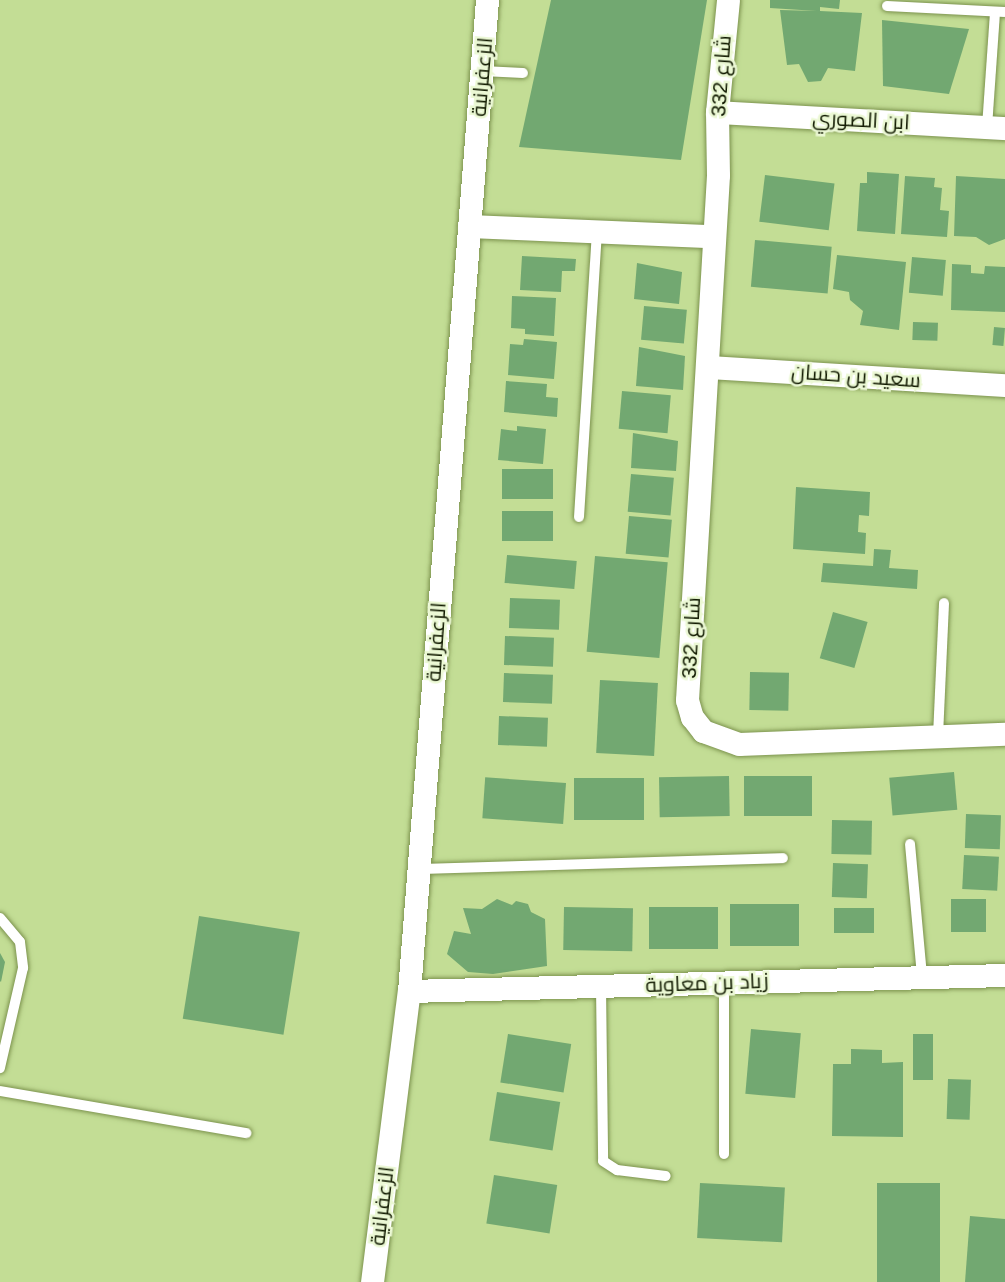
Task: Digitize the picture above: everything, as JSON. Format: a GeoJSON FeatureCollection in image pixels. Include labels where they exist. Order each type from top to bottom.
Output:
{"type":"FeatureCollection","features":[{"type":"Feature","properties":{"kind":"street","name":"الزعفرانية"},"geometry":{"type":"LineString","coordinates":[[372,1282],[409,991],[487,0]]}},
{"type":"Feature","properties":{"kind":"street","name":"شارع 332"},"geometry":{"type":"LineString","coordinates":[[728,0],[717,112],[708,367],[688,699],[692,717],[703,731],[739,744],[1005,734]]}},
{"type":"Feature","properties":{"kind":"street","name":"ابن الصوري"},"geometry":{"type":"LineString","coordinates":[[717,112],[996,127]]}},
{"type":"Feature","properties":{"kind":"street"},"geometry":{"type":"LineString","coordinates":[[469,226],[712,236]]}},
{"type":"Feature","properties":{"kind":"street","name":"سعيد بن حسان"},"geometry":{"type":"LineString","coordinates":[[708,367],[1005,385]]}},
{"type":"Feature","properties":{"kind":"street","name":"زياد بن معاوية"},"geometry":{"type":"LineString","coordinates":[[409,991],[1005,975]]}},
{"type":"Feature","properties":{"kind":"lane"},"geometry":{"type":"LineString","coordinates":[[887,6],[1000,12],[996,127]]}},
{"type":"Feature","properties":{"kind":"lane"},"geometry":{"type":"LineString","coordinates":[[483,71],[523,74]]}},
{"type":"Feature","properties":{"kind":"lane"},"geometry":{"type":"LineString","coordinates":[[579,517],[597,230]]}},
{"type":"Feature","properties":{"kind":"lane"},"geometry":{"type":"LineString","coordinates":[[938,736],[944,603]]}},
{"type":"Feature","properties":{"kind":"lane"},"geometry":{"type":"LineString","coordinates":[[910,844],[922,978]]}},
{"type":"Feature","properties":{"kind":"lane"},"geometry":{"type":"LineString","coordinates":[[418,869],[783,858]]}},
{"type":"Feature","properties":{"kind":"lane"},"geometry":{"type":"LineString","coordinates":[[0,918],[20,942],[23,968],[0,1068]]}},
{"type":"Feature","properties":{"kind":"lane"},"geometry":{"type":"LineString","coordinates":[[724,983],[724,1154]]}},
{"type":"Feature","properties":{"kind":"lane"},"geometry":{"type":"LineString","coordinates":[[601,986],[603,1161],[617,1170],[666,1176]]}},
{"type":"Feature","properties":{"kind":"lane"},"geometry":{"type":"LineString","coordinates":[[0,1091],[246,1133]]}},
{"type":"Feature","properties":{"kind":"building"},"geometry":{"type":"Polygon","coordinates":[[[551,0],[707,0],[681,160],[519,147],[551,0]]]}},
{"type":"Feature","properties":{"kind":"building"},"geometry":{"type":"Polygon","coordinates":[[[770,0],[840,0],[839,9],[820,7],[820,11],[862,13],[855,71],[828,68],[821,81],[808,82],[799,64],[787,65],[780,10],[817,11],[770,8],[770,0]]]}},
{"type":"Feature","properties":{"kind":"building"},"geometry":{"type":"Polygon","coordinates":[[[882,20],[969,29],[949,94],[883,86],[882,20]]]}},
{"type":"Feature","properties":{"kind":"building"},"geometry":{"type":"Polygon","coordinates":[[[867,172],[899,174],[895,234],[857,231],[860,183],[867,183],[867,172]]]}},
{"type":"Feature","properties":{"kind":"building"},"geometry":{"type":"Polygon","coordinates":[[[765,175],[834,184],[829,230],[759,222],[765,175]]]}},
{"type":"Feature","properties":{"kind":"building"},"geometry":{"type":"Polygon","coordinates":[[[905,176],[935,178],[934,187],[942,188],[940,210],[949,211],[947,237],[901,234],[905,176]]]}},
{"type":"Feature","properties":{"kind":"building"},"geometry":{"type":"Polygon","coordinates":[[[956,176],[1005,179],[1005,239],[989,245],[976,237],[954,236],[956,176]]]}},
{"type":"Feature","properties":{"kind":"building"},"geometry":{"type":"Polygon","coordinates":[[[755,240],[832,247],[828,294],[751,287],[755,240]]]}},
{"type":"Feature","properties":{"kind":"building"},"geometry":{"type":"Polygon","coordinates":[[[837,255],[906,262],[899,330],[860,325],[863,311],[850,300],[849,292],[833,289],[837,255]]]}},
{"type":"Feature","properties":{"kind":"building"},"geometry":{"type":"Polygon","coordinates":[[[522,256],[576,259],[575,271],[562,271],[561,292],[520,290],[522,256]]]}},
{"type":"Feature","properties":{"kind":"building"},"geometry":{"type":"Polygon","coordinates":[[[912,257],[946,260],[943,296],[909,293],[912,257]]]}},
{"type":"Feature","properties":{"kind":"building"},"geometry":{"type":"Polygon","coordinates":[[[637,263],[682,272],[679,304],[634,299],[637,263]]]}},
{"type":"Feature","properties":{"kind":"building"},"geometry":{"type":"Polygon","coordinates":[[[952,264],[971,265],[971,273],[984,274],[985,266],[1005,267],[1005,312],[951,310],[952,264]]]}},
{"type":"Feature","properties":{"kind":"building"},"geometry":{"type":"Polygon","coordinates":[[[512,296],[556,298],[554,336],[525,334],[525,329],[511,328],[512,296]]]}},
{"type":"Feature","properties":{"kind":"building"},"geometry":{"type":"Polygon","coordinates":[[[644,306],[687,310],[684,344],[641,340],[644,306]]]}},
{"type":"Feature","properties":{"kind":"building"},"geometry":{"type":"Polygon","coordinates":[[[913,322],[938,323],[937,341],[912,340],[913,322]]]}},
{"type":"Feature","properties":{"kind":"building"},"geometry":{"type":"Polygon","coordinates":[[[994,327],[1005,328],[1003,346],[992,345],[994,327]]]}},
{"type":"Feature","properties":{"kind":"building"},"geometry":{"type":"Polygon","coordinates":[[[524,339],[557,342],[554,379],[508,375],[510,344],[523,345],[524,339]]]}},
{"type":"Feature","properties":{"kind":"building"},"geometry":{"type":"Polygon","coordinates":[[[639,347],[685,356],[683,390],[636,386],[639,347]]]}},
{"type":"Feature","properties":{"kind":"building"},"geometry":{"type":"Polygon","coordinates":[[[506,381],[547,384],[546,397],[558,398],[557,417],[504,412],[506,381]]]}},
{"type":"Feature","properties":{"kind":"building"},"geometry":{"type":"Polygon","coordinates":[[[622,391],[671,395],[668,433],[619,429],[622,391]]]}},
{"type":"Feature","properties":{"kind":"building"},"geometry":{"type":"Polygon","coordinates":[[[517,426],[546,429],[543,464],[498,460],[501,429],[517,431],[517,426]]]}},
{"type":"Feature","properties":{"kind":"building"},"geometry":{"type":"Polygon","coordinates":[[[633,433],[678,441],[676,471],[631,468],[633,433]]]}},
{"type":"Feature","properties":{"kind":"building"},"geometry":{"type":"Polygon","coordinates":[[[502,469],[553,469],[553,499],[502,499],[502,469]]]}},
{"type":"Feature","properties":{"kind":"building"},"geometry":{"type":"Polygon","coordinates":[[[631,474],[674,478],[671,516],[628,512],[631,474]]]}},
{"type":"Feature","properties":{"kind":"building"},"geometry":{"type":"Polygon","coordinates":[[[796,487],[870,492],[869,516],[859,515],[858,532],[866,533],[865,554],[793,549],[796,487]]]}},
{"type":"Feature","properties":{"kind":"building"},"geometry":{"type":"Polygon","coordinates":[[[502,511],[553,511],[553,541],[502,541],[502,511]]]}},
{"type":"Feature","properties":{"kind":"building"},"geometry":{"type":"Polygon","coordinates":[[[629,516],[672,520],[669,558],[626,554],[629,516]]]}},
{"type":"Feature","properties":{"kind":"building"},"geometry":{"type":"Polygon","coordinates":[[[874,549],[891,550],[889,568],[918,570],[917,589],[821,582],[823,563],[873,566],[874,549]]]}},
{"type":"Feature","properties":{"kind":"building"},"geometry":{"type":"Polygon","coordinates":[[[507,555],[577,561],[574,589],[505,583],[507,555]]]}},
{"type":"Feature","properties":{"kind":"building"},"geometry":{"type":"Polygon","coordinates":[[[595,556],[668,562],[659,658],[587,652],[595,556]]]}},
{"type":"Feature","properties":{"kind":"building"},"geometry":{"type":"Polygon","coordinates":[[[510,598],[560,600],[559,630],[509,628],[510,598]]]}},
{"type":"Feature","properties":{"kind":"building"},"geometry":{"type":"Polygon","coordinates":[[[833,612],[868,622],[854,668],[820,658],[833,612]]]}},
{"type":"Feature","properties":{"kind":"building"},"geometry":{"type":"Polygon","coordinates":[[[505,636],[554,638],[553,667],[504,665],[505,636]]]}},
{"type":"Feature","properties":{"kind":"building"},"geometry":{"type":"Polygon","coordinates":[[[750,672],[789,673],[788,711],[749,710],[750,672]]]}},
{"type":"Feature","properties":{"kind":"building"},"geometry":{"type":"Polygon","coordinates":[[[504,673],[553,675],[552,704],[503,702],[504,673]]]}},
{"type":"Feature","properties":{"kind":"building"},"geometry":{"type":"Polygon","coordinates":[[[600,680],[658,683],[654,756],[596,753],[600,680]]]}},
{"type":"Feature","properties":{"kind":"building"},"geometry":{"type":"Polygon","coordinates":[[[499,716],[548,718],[547,747],[498,745],[499,716]]]}},
{"type":"Feature","properties":{"kind":"building"},"geometry":{"type":"Polygon","coordinates":[[[954,772],[957,810],[893,816],[889,778],[954,772]]]}},
{"type":"Feature","properties":{"kind":"building"},"geometry":{"type":"Polygon","coordinates":[[[729,776],[730,816],[660,817],[659,777],[729,776]]]}},
{"type":"Feature","properties":{"kind":"building"},"geometry":{"type":"Polygon","coordinates":[[[744,776],[812,776],[812,816],[744,816],[744,776]]]}},
{"type":"Feature","properties":{"kind":"building"},"geometry":{"type":"Polygon","coordinates":[[[485,777],[566,783],[563,824],[482,818],[485,777]]]}},
{"type":"Feature","properties":{"kind":"building"},"geometry":{"type":"Polygon","coordinates":[[[574,778],[644,778],[644,820],[574,820],[574,778]]]}},
{"type":"Feature","properties":{"kind":"building"},"geometry":{"type":"Polygon","coordinates":[[[966,814],[1001,815],[1000,849],[965,848],[966,814]]]}},
{"type":"Feature","properties":{"kind":"building"},"geometry":{"type":"Polygon","coordinates":[[[832,820],[872,821],[871,855],[831,854],[832,820]]]}},
{"type":"Feature","properties":{"kind":"building"},"geometry":{"type":"Polygon","coordinates":[[[964,855],[999,857],[997,891],[962,889],[964,855]]]}},
{"type":"Feature","properties":{"kind":"building"},"geometry":{"type":"Polygon","coordinates":[[[833,863],[868,864],[867,898],[832,897],[833,863]]]}},
{"type":"Feature","properties":{"kind":"building"},"geometry":{"type":"Polygon","coordinates":[[[497,899],[512,905],[516,901],[528,904],[531,912],[545,919],[547,966],[493,974],[468,972],[447,954],[454,931],[471,934],[463,908],[482,909],[497,899]]]}},
{"type":"Feature","properties":{"kind":"building"},"geometry":{"type":"Polygon","coordinates":[[[951,899],[986,899],[986,932],[951,932],[951,899]]]}},
{"type":"Feature","properties":{"kind":"building"},"geometry":{"type":"Polygon","coordinates":[[[730,904],[799,904],[799,946],[730,946],[730,904]]]}},
{"type":"Feature","properties":{"kind":"building"},"geometry":{"type":"Polygon","coordinates":[[[564,907],[633,908],[632,951],[563,950],[564,907]]]}},
{"type":"Feature","properties":{"kind":"building"},"geometry":{"type":"Polygon","coordinates":[[[649,907],[718,907],[718,949],[649,949],[649,907]]]}},
{"type":"Feature","properties":{"kind":"building"},"geometry":{"type":"Polygon","coordinates":[[[834,908],[874,908],[874,933],[834,933],[834,908]]]}},
{"type":"Feature","properties":{"kind":"building"},"geometry":{"type":"Polygon","coordinates":[[[199,916],[300,932],[283,1035],[183,1019],[199,916]]]}},
{"type":"Feature","properties":{"kind":"building"},"geometry":{"type":"Polygon","coordinates":[[[0,953],[5,962],[1,982],[0,981],[0,953]]]}},
{"type":"Feature","properties":{"kind":"building"},"geometry":{"type":"Polygon","coordinates":[[[751,1029],[801,1033],[795,1098],[745,1094],[751,1029]]]}},
{"type":"Feature","properties":{"kind":"building"},"geometry":{"type":"Polygon","coordinates":[[[508,1034],[571,1044],[564,1092],[500,1082],[508,1034]]]}},
{"type":"Feature","properties":{"kind":"building"},"geometry":{"type":"Polygon","coordinates":[[[913,1034],[933,1034],[933,1080],[913,1080],[913,1034]]]}},
{"type":"Feature","properties":{"kind":"building"},"geometry":{"type":"Polygon","coordinates":[[[851,1049],[882,1050],[882,1063],[903,1062],[903,1137],[832,1136],[833,1064],[851,1064],[851,1049]]]}},
{"type":"Feature","properties":{"kind":"building"},"geometry":{"type":"Polygon","coordinates":[[[948,1079],[971,1080],[970,1120],[947,1119],[948,1079]]]}},
{"type":"Feature","properties":{"kind":"building"},"geometry":{"type":"Polygon","coordinates":[[[497,1092],[560,1102],[553,1150],[489,1140],[497,1092]]]}},
{"type":"Feature","properties":{"kind":"building"},"geometry":{"type":"Polygon","coordinates":[[[494,1175],[557,1185],[550,1233],[486,1223],[494,1175]]]}},
{"type":"Feature","properties":{"kind":"building"},"geometry":{"type":"Polygon","coordinates":[[[700,1183],[785,1187],[782,1242],[697,1238],[700,1183]]]}},
{"type":"Feature","properties":{"kind":"building"},"geometry":{"type":"Polygon","coordinates":[[[877,1183],[940,1183],[940,1282],[877,1282],[877,1183]]]}},
{"type":"Feature","properties":{"kind":"building"},"geometry":{"type":"Polygon","coordinates":[[[970,1216],[1005,1219],[1005,1282],[965,1282],[970,1216]]]}}]}
